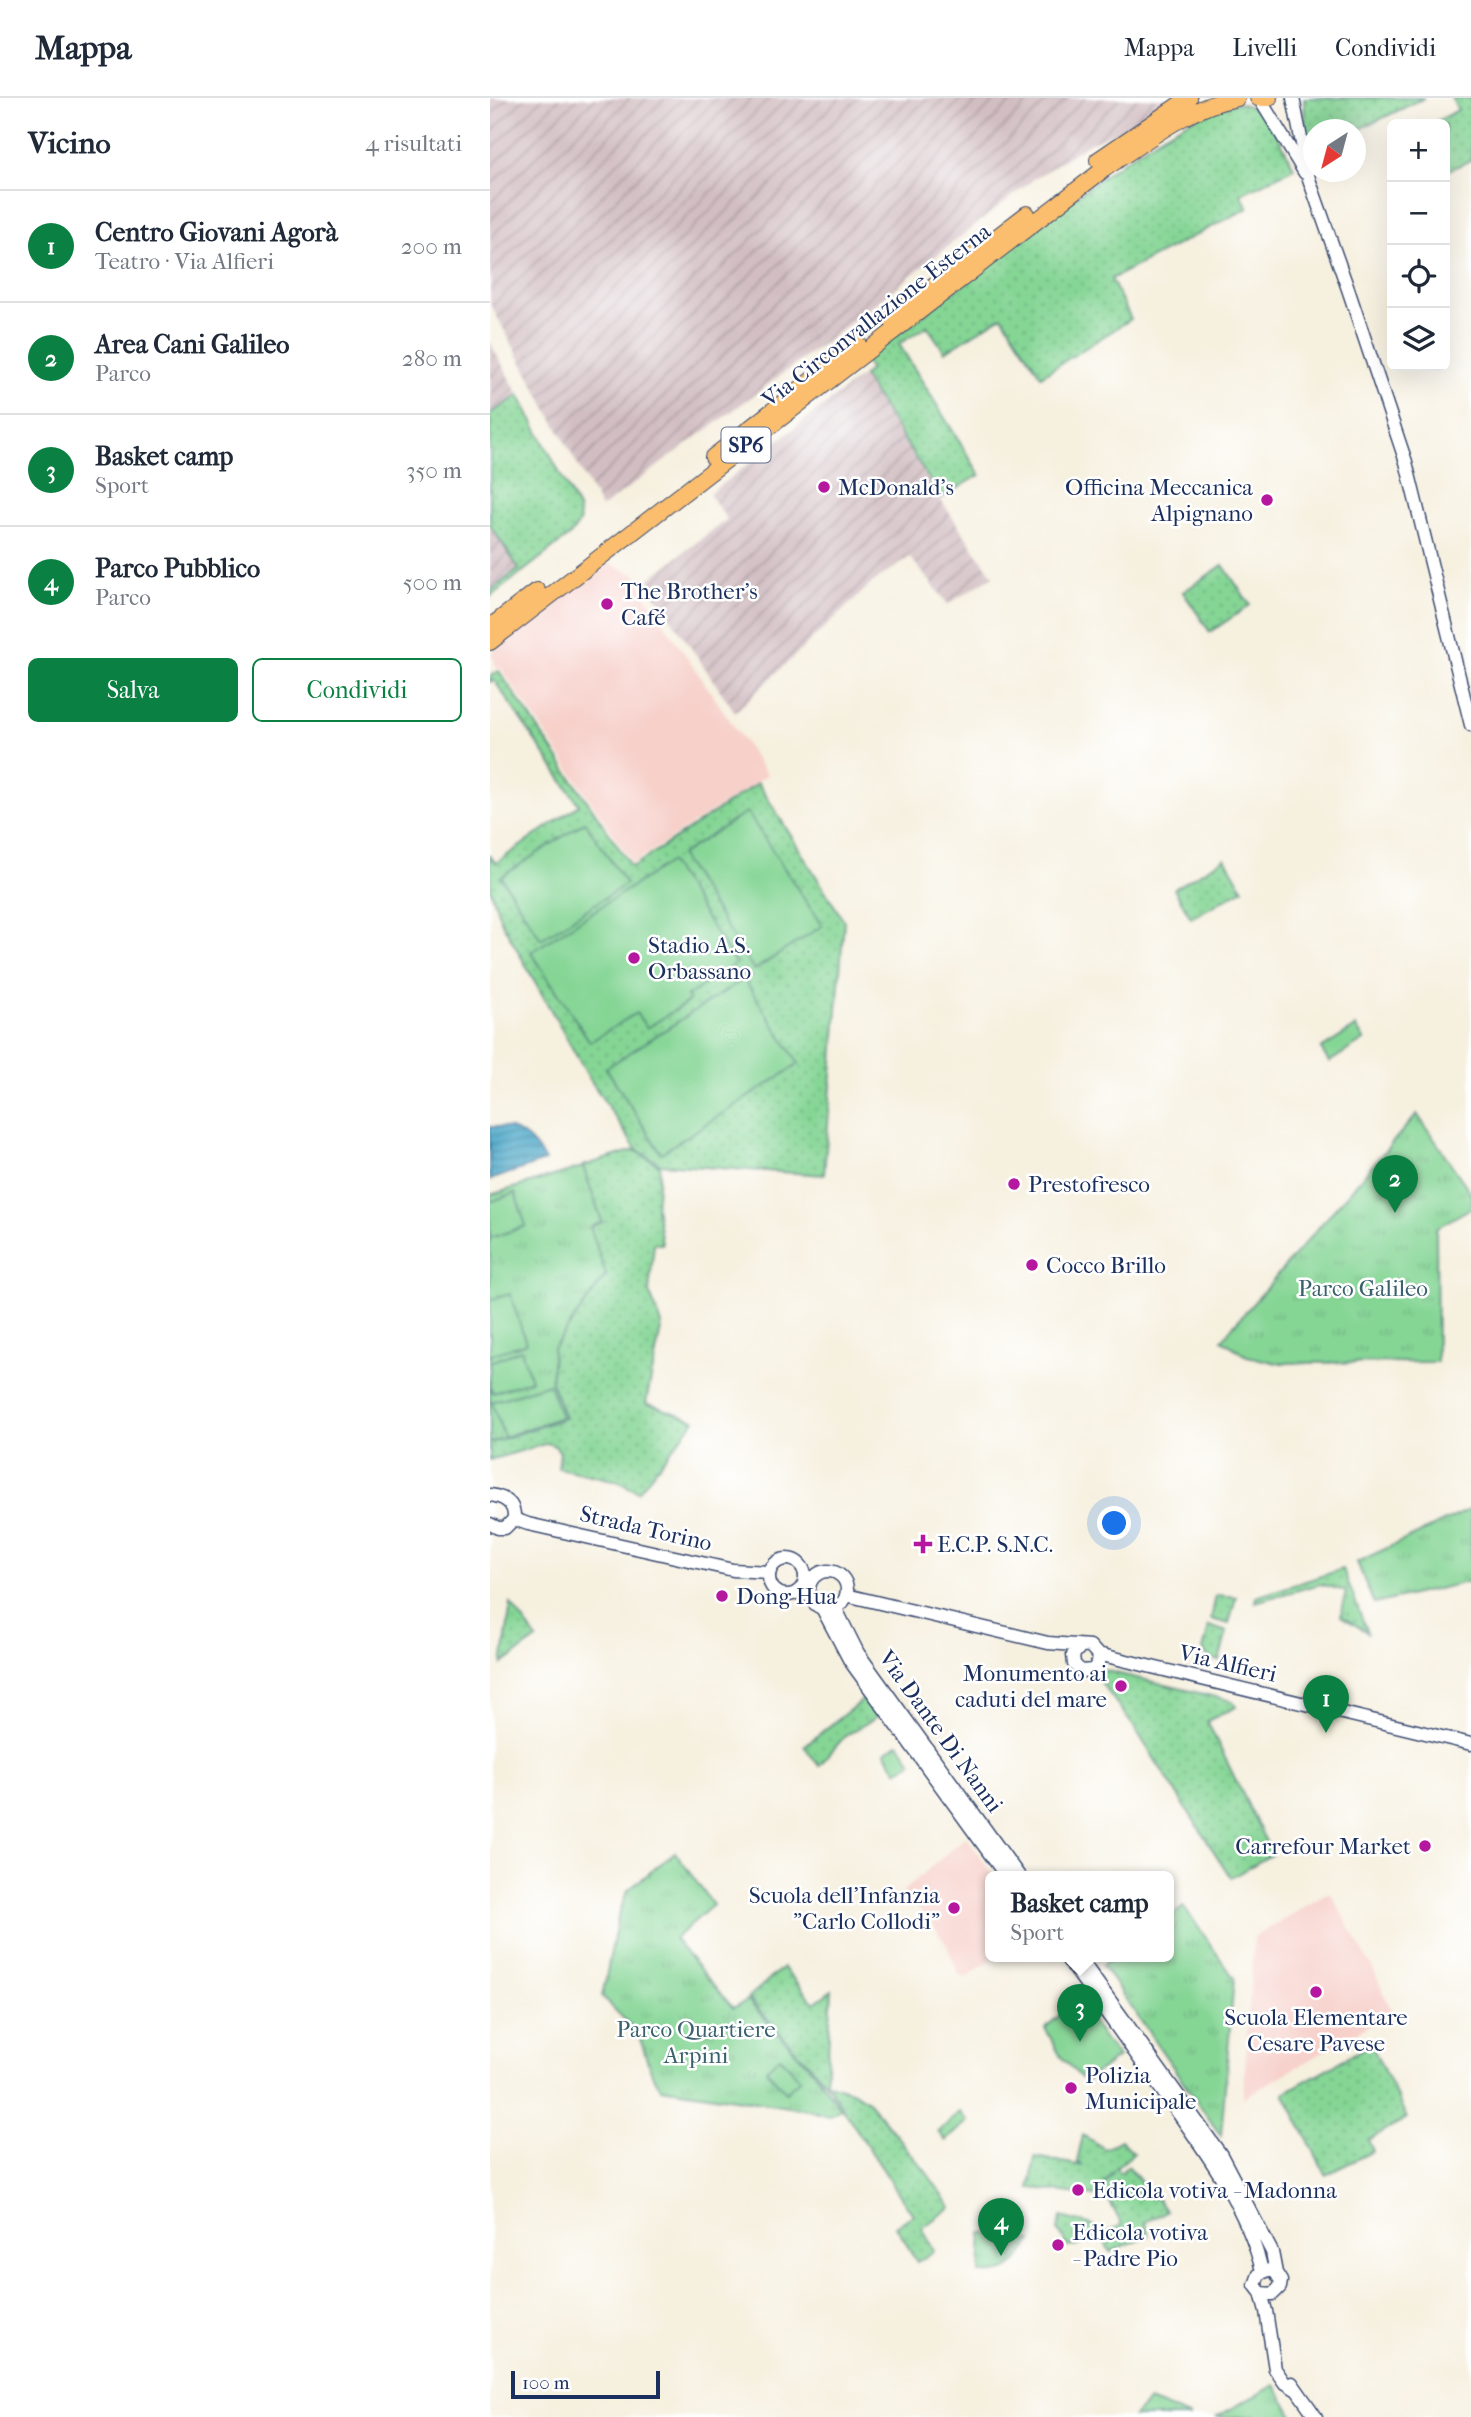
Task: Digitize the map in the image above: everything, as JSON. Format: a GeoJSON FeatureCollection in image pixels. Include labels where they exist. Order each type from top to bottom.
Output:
{"type":"FeatureCollection","features":[{"type":"Feature","properties":{"kind":"main road","name":"Via Circonvallazione Esterna"},"geometry":{"type":"LineString","coordinates":[[490,627],[1095,162],[1189,98]]}},
{"type":"Feature","properties":{"kind":"main road","name":"Via Circonvallazione Esterna"},"geometry":{"type":"LineString","coordinates":[[490,642],[1104,169],[1174,123],[1223,100],[1237,98]]}},
{"type":"Feature","properties":{"kind":"main road"},"geometry":{"type":"LineString","coordinates":[[1259,98],[1269,98]]}},
{"type":"Feature","properties":{"kind":"street"},"geometry":{"type":"LineString","coordinates":[[1259,98],[1303,169]]}},
{"type":"Feature","properties":{"kind":"street"},"geometry":{"type":"LineString","coordinates":[[1293,98],[1303,149]]}},
{"type":"Feature","properties":{"kind":"street"},"geometry":{"type":"LineString","coordinates":[[1310,182],[1406,462],[1471,725]]}},
{"type":"Feature","properties":{"kind":"street"},"geometry":{"type":"LineString","coordinates":[[490,1495],[508,1501],[514,1510],[514,1518],[505,1528],[490,1524]]}},
{"type":"Feature","properties":{"kind":"street","name":"Strada Torino"},"geometry":{"type":"LineString","coordinates":[[514,1518],[528,1524],[733,1570],[769,1572]]}},
{"type":"Feature","properties":{"kind":"street"},"geometry":{"type":"LineString","coordinates":[[804,1591],[790,1595],[779,1594],[770,1586],[769,1572],[778,1561],[787,1559],[797,1563],[809,1575]]}},
{"type":"Feature","properties":{"kind":"street"},"geometry":{"type":"LineString","coordinates":[[825,1571],[839,1574],[846,1585],[843,1601],[828,1607],[813,1601],[804,1591],[804,1583],[809,1575],[825,1571]]}},
{"type":"Feature","properties":{"kind":"street"},"geometry":{"type":"LineString","coordinates":[[846,1595],[1048,1643],[1090,1646],[1098,1654],[1098,1663],[1089,1672],[1078,1669],[1073,1660],[1048,1643]]}},
{"type":"Feature","properties":{"kind":"street","name":"Via Dante Di Nanni"},"geometry":{"type":"LineString","coordinates":[[828,1607],[849,1661],[1002,1871]]}},
{"type":"Feature","properties":{"kind":"street","name":"Via Dante Di Nanni"},"geometry":{"type":"LineString","coordinates":[[828,1607],[858,1653],[1015,1871]]}},
{"type":"Feature","properties":{"kind":"street"},"geometry":{"type":"LineString","coordinates":[[1073,1660],[1074,1653],[1080,1647]]}},
{"type":"Feature","properties":{"kind":"street","name":"Via Alfieri"},"geometry":{"type":"LineString","coordinates":[[1098,1654],[1471,1744]]}},
{"type":"Feature","properties":{"kind":"street"},"geometry":{"type":"LineString","coordinates":[[1069,1962],[1211,2161],[1269,2272],[1281,2284],[1278,2290],[1266,2294],[1256,2288],[1255,2281],[1269,2272],[1272,2252],[1221,2155],[1082,1962]]}},
{"type":"Feature","properties":{"kind":"street"},"geometry":{"type":"LineString","coordinates":[[1266,2294],[1275,2369],[1284,2382],[1295,2389],[1315,2417]]}},
{"type":"Feature","properties":{"kind":"shaded area"},"geometry":{"type":"Polygon","coordinates":[[[490,98],[1174,98],[1133,126],[1089,143],[1034,179],[844,328],[601,508],[490,304],[490,98]]]}},
{"type":"Feature","properties":{"kind":"shaded area"},"geometry":{"type":"Polygon","coordinates":[[[490,342],[519,395],[490,414],[490,342]]]}},
{"type":"Feature","properties":{"kind":"shaded area"},"geometry":{"type":"Polygon","coordinates":[[[862,376],[940,499],[993,576],[948,604],[910,557],[872,583],[735,712],[651,589],[649,579],[727,519],[709,494],[862,376]]]}},
{"type":"Feature","properties":{"kind":"shaded area"},"geometry":{"type":"Polygon","coordinates":[[[490,525],[519,569],[490,591],[490,525]]]}},
{"type":"Feature","properties":{"kind":"shaded area"},"geometry":{"type":"Polygon","coordinates":[[[611,564],[637,576],[648,600],[767,775],[633,863],[501,668],[497,669],[491,653],[588,577],[611,564]]]}},
{"type":"Feature","properties":{"kind":"shaded area","name":"Scuola dell'Infanzia \"Carlo Collodi\""},"geometry":{"type":"Polygon","coordinates":[[[966,1837],[990,1871],[985,1871],[985,1962],[988,1962],[966,1978],[959,1975],[947,1945],[932,1923],[902,1892],[966,1837]]]}},
{"type":"Feature","properties":{"kind":"shaded area","name":"Scuola Elementare Cesare Pavese"},"geometry":{"type":"Polygon","coordinates":[[[1330,1892],[1374,1971],[1392,2012],[1243,2098],[1254,1937],[1330,1892]]]}},
{"type":"Feature","properties":{"kind":"green space"},"geometry":{"type":"Polygon","coordinates":[[[1304,98],[1424,98],[1366,126],[1366,119],[1305,119],[1304,98]]]}},
{"type":"Feature","properties":{"kind":"green space"},"geometry":{"type":"Polygon","coordinates":[[[1452,98],[1471,98],[1471,160],[1450,170],[1450,119],[1441,119],[1458,110],[1452,98]]]}},
{"type":"Feature","properties":{"kind":"green space"},"geometry":{"type":"Polygon","coordinates":[[[1238,103],[1249,106],[1266,119],[1279,137],[1294,168],[1241,194],[1248,208],[1111,279],[1131,319],[1041,376],[1002,316],[945,352],[927,326],[899,344],[980,475],[941,498],[863,376],[870,369],[864,360],[1133,154],[1186,123],[1238,103]]]}},
{"type":"Feature","properties":{"kind":"green space"},"geometry":{"type":"Polygon","coordinates":[[[519,395],[578,508],[580,522],[570,535],[490,597],[490,591],[519,569],[490,525],[490,414],[519,395]]]}},
{"type":"Feature","properties":{"kind":"green space"},"geometry":{"type":"Polygon","coordinates":[[[1223,565],[1250,605],[1210,632],[1183,592],[1223,565]]]}},
{"type":"Feature","properties":{"kind":"green space"},"geometry":{"type":"Polygon","coordinates":[[[499,671],[632,867],[758,783],[844,921],[824,1175],[660,1164],[636,1149],[589,1078],[501,921],[490,888],[490,856],[496,863],[579,805],[494,680],[490,682],[490,676],[499,671]],[[686,996],[636,1012],[647,1028],[689,1001],[686,996]]]}},
{"type":"Feature","properties":{"kind":"green space"},"geometry":{"type":"Polygon","coordinates":[[[747,812],[822,926],[754,970],[680,855],[747,812]]]}},
{"type":"Feature","properties":{"kind":"green space"},"geometry":{"type":"Polygon","coordinates":[[[585,822],[626,884],[541,939],[501,877],[585,822]]]}},
{"type":"Feature","properties":{"kind":"green space"},"geometry":{"type":"Polygon","coordinates":[[[1225,858],[1243,889],[1191,918],[1174,889],[1225,858]]]}},
{"type":"Feature","properties":{"kind":"green space","name":"Stadio A.S. Orbassano"},"geometry":{"type":"Polygon","coordinates":[[[670,862],[736,964],[687,996],[689,1001],[647,1028],[636,1013],[590,1042],[531,952],[670,862]]]}},
{"type":"Feature","properties":{"kind":"green space"},"geometry":{"type":"Polygon","coordinates":[[[744,979],[799,1064],[661,1153],[606,1068],[744,979]]]}},
{"type":"Feature","properties":{"kind":"green space"},"geometry":{"type":"Polygon","coordinates":[[[1356,1027],[1364,1040],[1329,1062],[1321,1049],[1356,1027]]]}},
{"type":"Feature","properties":{"kind":"green space","name":"Parco Galileo"},"geometry":{"type":"Polygon","coordinates":[[[1417,1114],[1471,1193],[1471,1208],[1436,1228],[1437,1362],[1277,1363],[1247,1356],[1222,1340],[1229,1331],[1417,1114]]]}},
{"type":"Feature","properties":{"kind":"green space"},"geometry":{"type":"Polygon","coordinates":[[[634,1150],[660,1166],[656,1207],[662,1244],[654,1244],[649,1292],[662,1324],[646,1403],[695,1420],[638,1492],[618,1481],[558,1468],[560,1452],[548,1443],[490,1460],[490,1443],[565,1418],[551,1382],[553,1348],[606,1275],[590,1227],[602,1222],[583,1166],[634,1150]]]}},
{"type":"Feature","properties":{"kind":"green space"},"geometry":{"type":"Polygon","coordinates":[[[583,1167],[602,1222],[590,1227],[606,1275],[553,1348],[551,1382],[565,1418],[490,1443],[490,1195],[583,1167]]]}},
{"type":"Feature","properties":{"kind":"green space"},"geometry":{"type":"Polygon","coordinates":[[[515,1193],[526,1226],[490,1238],[490,1202],[515,1193]]]}},
{"type":"Feature","properties":{"kind":"green space"},"geometry":{"type":"Polygon","coordinates":[[[510,1294],[526,1343],[490,1355],[490,1300],[510,1294]]]}},
{"type":"Feature","properties":{"kind":"green space"},"geometry":{"type":"Polygon","coordinates":[[[521,1350],[531,1380],[493,1393],[490,1386],[490,1362],[521,1350]]]}},
{"type":"Feature","properties":{"kind":"green space"},"geometry":{"type":"Polygon","coordinates":[[[549,1384],[561,1417],[504,1437],[492,1402],[549,1384]]]}},
{"type":"Feature","properties":{"kind":"green space"},"geometry":{"type":"Polygon","coordinates":[[[1471,1509],[1471,1581],[1374,1604],[1357,1562],[1471,1509]]]}},
{"type":"Feature","properties":{"kind":"green space"},"geometry":{"type":"Polygon","coordinates":[[[1343,1569],[1367,1632],[1341,1616],[1346,1591],[1320,1584],[1255,1602],[1256,1597],[1343,1569]]]}},
{"type":"Feature","properties":{"kind":"green space"},"geometry":{"type":"Polygon","coordinates":[[[1216,1595],[1236,1597],[1229,1624],[1211,1619],[1216,1595]]]}},
{"type":"Feature","properties":{"kind":"green space"},"geometry":{"type":"Polygon","coordinates":[[[511,1604],[537,1639],[502,1664],[511,1604]]]}},
{"type":"Feature","properties":{"kind":"green space"},"geometry":{"type":"Polygon","coordinates":[[[1209,1626],[1227,1632],[1219,1661],[1209,1658],[1203,1650],[1209,1626]]]}},
{"type":"Feature","properties":{"kind":"green space"},"geometry":{"type":"Polygon","coordinates":[[[1103,1670],[1233,1701],[1236,1707],[1207,1721],[1272,1854],[1231,1878],[1134,1727],[1100,1681],[1103,1670]]]}},
{"type":"Feature","properties":{"kind":"green space"},"geometry":{"type":"Polygon","coordinates":[[[865,1698],[878,1716],[844,1737],[819,1766],[804,1746],[865,1698]]]}},
{"type":"Feature","properties":{"kind":"green space"},"geometry":{"type":"Polygon","coordinates":[[[899,1743],[912,1762],[897,1771],[885,1752],[899,1743]]]}},
{"type":"Feature","properties":{"kind":"green space","name":"Parco Quartiere Arpini"},"geometry":{"type":"Polygon","coordinates":[[[675,1852],[713,1905],[674,1939],[733,2008],[748,2000],[814,2072],[841,2109],[828,2116],[809,2110],[661,2088],[652,2074],[638,2033],[602,1997],[618,1917],[627,1891],[675,1852]]]}},
{"type":"Feature","properties":{"kind":"green space"},"geometry":{"type":"Polygon","coordinates":[[[1184,1907],[1234,1978],[1221,2136],[1102,1965],[1106,1962],[1174,1962],[1174,1914],[1184,1907]]]}},
{"type":"Feature","properties":{"kind":"green space"},"geometry":{"type":"Polygon","coordinates":[[[783,1967],[814,2003],[832,1990],[826,2083],[748,1998],[783,1967]]]}},
{"type":"Feature","properties":{"kind":"green space"},"geometry":{"type":"Polygon","coordinates":[[[1076,2001],[1118,2057],[1085,2082],[1061,2057],[1045,2028],[1076,2001]]]}},
{"type":"Feature","properties":{"kind":"green space"},"geometry":{"type":"Polygon","coordinates":[[[1371,2044],[1407,2118],[1368,2140],[1373,2151],[1326,2175],[1284,2093],[1371,2044]]]}},
{"type":"Feature","properties":{"kind":"green space"},"geometry":{"type":"Polygon","coordinates":[[[780,2057],[800,2079],[786,2092],[766,2070],[780,2057]]]}},
{"type":"Feature","properties":{"kind":"green space"},"geometry":{"type":"Polygon","coordinates":[[[826,2083],[854,2092],[869,2102],[951,2207],[922,2228],[934,2251],[917,2262],[896,2226],[913,2215],[826,2083]]]}},
{"type":"Feature","properties":{"kind":"green space"},"geometry":{"type":"Polygon","coordinates":[[[960,2112],[968,2121],[946,2141],[938,2132],[960,2112]]]}},
{"type":"Feature","properties":{"kind":"green space"},"geometry":{"type":"Polygon","coordinates":[[[1083,2135],[1105,2149],[1121,2140],[1134,2153],[1116,2168],[1120,2173],[1128,2166],[1144,2185],[1136,2196],[1146,2187],[1167,2211],[1145,2222],[1149,2235],[1110,2252],[1101,2235],[1122,2225],[1108,2198],[1097,2195],[1114,2170],[1095,2196],[1030,2188],[1035,2157],[1083,2166],[1077,2162],[1083,2135]]]}},
{"type":"Feature","properties":{"kind":"green space"},"geometry":{"type":"Polygon","coordinates":[[[1061,2217],[1093,2225],[1101,2239],[1069,2247],[1058,2230],[1061,2217]]]}},
{"type":"Feature","properties":{"kind":"green space"},"geometry":{"type":"Polygon","coordinates":[[[982,2233],[1032,2241],[1011,2267],[999,2272],[980,2273],[982,2233]]]}},
{"type":"Feature","properties":{"kind":"green space"},"geometry":{"type":"Polygon","coordinates":[[[1275,2385],[1294,2417],[1216,2417],[1275,2385]]]}},
{"type":"Feature","properties":{"kind":"green space"},"geometry":{"type":"Polygon","coordinates":[[[1149,2401],[1191,2417],[1133,2417],[1149,2401]]]}},
{"type":"Feature","properties":{"kind":"water"},"geometry":{"type":"Polygon","coordinates":[[[490,1127],[508,1128],[523,1135],[545,1161],[490,1180],[490,1127]]]}},
{"type":"Feature","properties":{"kind":"place","name":"McDonald's"},"geometry":{"type":"Point","coordinates":[824,487]}},
{"type":"Feature","properties":{"kind":"place","name":"Officina Meccanica Alpignano"},"geometry":{"type":"Point","coordinates":[1267,500]}},
{"type":"Feature","properties":{"kind":"place","name":"The Brother's Café"},"geometry":{"type":"Point","coordinates":[607,604]}},
{"type":"Feature","properties":{"kind":"place","name":"Stadio A.S. Orbassano"},"geometry":{"type":"Point","coordinates":[634,958]}},
{"type":"Feature","properties":{"kind":"place","name":"Prestofresco"},"geometry":{"type":"Point","coordinates":[1014,1184]}},
{"type":"Feature","properties":{"kind":"place","name":"Area Cani Galileo"},"geometry":{"type":"Point","coordinates":[1395,1213]}},
{"type":"Feature","properties":{"kind":"place","name":"Cocco Brillo"},"geometry":{"type":"Point","coordinates":[1032,1265]}},
{"type":"Feature","properties":{"kind":"place","name":"E.C.P. S.N.C."},"geometry":{"type":"Point","coordinates":[923,1544]}},
{"type":"Feature","properties":{"kind":"place","name":"Dong Hua"},"geometry":{"type":"Point","coordinates":[722,1596]}},
{"type":"Feature","properties":{"kind":"place","name":"Monumento ai caduti del mare"},"geometry":{"type":"Point","coordinates":[1121,1686]}},
{"type":"Feature","properties":{"kind":"place","name":"Centro Giovani Agorà"},"geometry":{"type":"Point","coordinates":[1326,1733]}},
{"type":"Feature","properties":{"kind":"place","name":"Carrefour Market"},"geometry":{"type":"Point","coordinates":[1425,1846]}},
{"type":"Feature","properties":{"kind":"place","name":"Scuola dell'Infanzia \"Carlo Collodi\""},"geometry":{"type":"Point","coordinates":[954,1908]}},
{"type":"Feature","properties":{"kind":"place","name":"Scuola Elementare Cesare Pavese"},"geometry":{"type":"Point","coordinates":[1316,1992]}},
{"type":"Feature","properties":{"kind":"place","name":"Basket camp"},"geometry":{"type":"Point","coordinates":[1080,2042]}},
{"type":"Feature","properties":{"kind":"place","name":"Polizia Municipale"},"geometry":{"type":"Point","coordinates":[1071,2088]}},
{"type":"Feature","properties":{"kind":"place","name":"Edicola votiva - Madonna"},"geometry":{"type":"Point","coordinates":[1078,2190]}},
{"type":"Feature","properties":{"kind":"place","name":"Edicola votiva - Padre Pio"},"geometry":{"type":"Point","coordinates":[1058,2245]}},
{"type":"Feature","properties":{"kind":"place","name":"Parco Pubblico"},"geometry":{"type":"Point","coordinates":[1001,2256]}}]}
